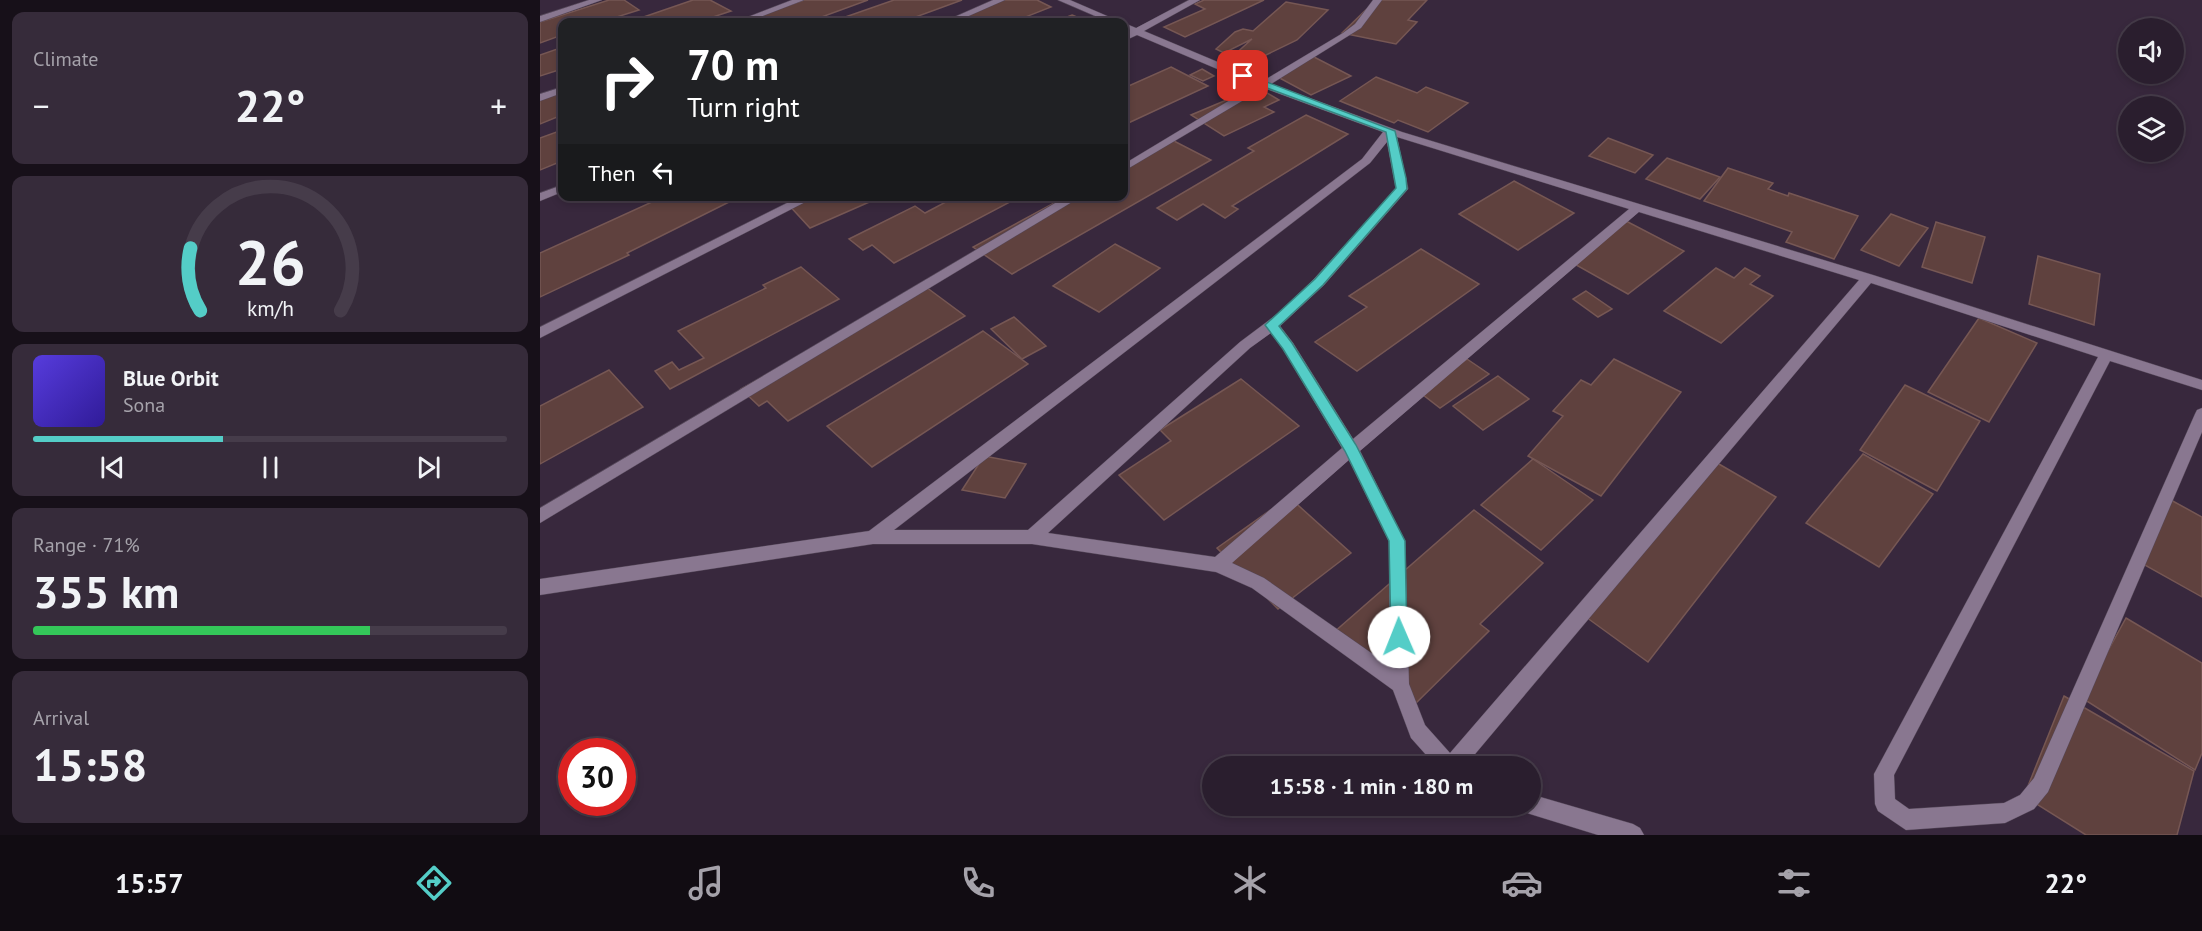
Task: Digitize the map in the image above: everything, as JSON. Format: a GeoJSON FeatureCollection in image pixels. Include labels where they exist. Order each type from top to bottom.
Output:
{"type":"FeatureCollection","features":[{"type":"Feature","properties":{"kind":"street"},"geometry":{"type":"LineString","coordinates":[[540,19],[597,0]]}},
{"type":"Feature","properties":{"kind":"street"},"geometry":{"type":"LineString","coordinates":[[751,18],[800,0]]}},
{"type":"Feature","properties":{"kind":"street"},"geometry":{"type":"LineString","coordinates":[[958,18],[1001,0]]}},
{"type":"Feature","properties":{"kind":"street"},"geometry":{"type":"LineString","coordinates":[[1062,0],[1106,18]]}},
{"type":"Feature","properties":{"kind":"street"},"geometry":{"type":"LineString","coordinates":[[1128,36],[1196,0]]}},
{"type":"Feature","properties":{"kind":"street"},"geometry":{"type":"LineString","coordinates":[[1128,166],[1346,35],[1358,26],[1378,0]]}},
{"type":"Feature","properties":{"kind":"street"},"geometry":{"type":"LineString","coordinates":[[1128,28],[1264,84],[1459,154],[1868,278],[2202,385]]}},
{"type":"Feature","properties":{"kind":"street"},"geometry":{"type":"LineString","coordinates":[[540,98],[558,91]]}},
{"type":"Feature","properties":{"kind":"street"},"geometry":{"type":"LineString","coordinates":[[1032,537],[1245,345],[1272,325],[1319,282],[1401,189],[1401,178],[1390,131]]}},
{"type":"Feature","properties":{"kind":"street"},"geometry":{"type":"LineString","coordinates":[[873,537],[1366,161],[1390,131]]}},
{"type":"Feature","properties":{"kind":"street"},"geometry":{"type":"LineString","coordinates":[[540,197],[558,190]]}},
{"type":"Feature","properties":{"kind":"street"},"geometry":{"type":"LineString","coordinates":[[540,333],[801,201]]}},
{"type":"Feature","properties":{"kind":"street"},"geometry":{"type":"LineString","coordinates":[[540,516],[1068,201]]}},
{"type":"Feature","properties":{"kind":"street"},"geometry":{"type":"LineString","coordinates":[[1218,565],[1351,448],[1638,207]]}},
{"type":"Feature","properties":{"kind":"street"},"geometry":{"type":"LineString","coordinates":[[1459,756],[1868,278]]}},
{"type":"Feature","properties":{"kind":"street"},"geometry":{"type":"LineString","coordinates":[[1272,325],[1288,346],[1351,448],[1397,541],[1400,684],[1419,731],[1441,756]]}},
{"type":"Feature","properties":{"kind":"street"},"geometry":{"type":"LineString","coordinates":[[2106,354],[1884,774],[1885,804],[1906,819],[2005,813],[2027,802],[2042,785],[2202,414]]}},
{"type":"Feature","properties":{"kind":"street"},"geometry":{"type":"LineString","coordinates":[[540,587],[873,537],[1032,537],[1218,565],[1258,583],[1400,684]]}},
{"type":"Feature","properties":{"kind":"street"},"geometry":{"type":"LineString","coordinates":[[1541,807],[1633,835]]}},
{"type":"Feature","properties":{"kind":"building"},"geometry":{"type":"Polygon","coordinates":[[[609,0],[624,0],[639,10],[614,18],[558,18],[558,36],[540,43],[540,22],[609,0]]]}},
{"type":"Feature","properties":{"kind":"building"},"geometry":{"type":"Polygon","coordinates":[[[693,0],[710,0],[731,11],[710,18],[641,18],[693,0]]]}},
{"type":"Feature","properties":{"kind":"building"},"geometry":{"type":"Polygon","coordinates":[[[804,0],[868,0],[819,18],[752,18],[804,0]]]}},
{"type":"Feature","properties":{"kind":"building"},"geometry":{"type":"Polygon","coordinates":[[[894,0],[962,0],[913,18],[842,18],[894,0]]]}},
{"type":"Feature","properties":{"kind":"building"},"geometry":{"type":"Polygon","coordinates":[[[1002,0],[1037,0],[1051,7],[1023,18],[962,18],[1002,0]]]}},
{"type":"Feature","properties":{"kind":"building"},"geometry":{"type":"Polygon","coordinates":[[[1204,0],[1264,0],[1185,37],[1164,27],[1205,9],[1195,4],[1204,0]]]}},
{"type":"Feature","properties":{"kind":"building"},"geometry":{"type":"Polygon","coordinates":[[[1376,0],[1427,0],[1408,20],[1417,22],[1396,44],[1342,33],[1376,0]]]}},
{"type":"Feature","properties":{"kind":"building"},"geometry":{"type":"Polygon","coordinates":[[[1286,2],[1328,10],[1297,40],[1241,67],[1224,60],[1234,55],[1252,39],[1224,53],[1216,49],[1235,32],[1243,29],[1253,31],[1286,2]]]}},
{"type":"Feature","properties":{"kind":"building"},"geometry":{"type":"Polygon","coordinates":[[[558,49],[558,70],[540,76],[540,55],[558,49]]]}},
{"type":"Feature","properties":{"kind":"building"},"geometry":{"type":"Polygon","coordinates":[[[1314,57],[1351,76],[1311,95],[1274,75],[1314,57]]]}},
{"type":"Feature","properties":{"kind":"building"},"geometry":{"type":"Polygon","coordinates":[[[1171,67],[1208,86],[1128,123],[1128,86],[1171,67]]]}},
{"type":"Feature","properties":{"kind":"building"},"geometry":{"type":"Polygon","coordinates":[[[1202,69],[1214,76],[1203,81],[1190,75],[1202,69]]]}},
{"type":"Feature","properties":{"kind":"building"},"geometry":{"type":"Polygon","coordinates":[[[1376,77],[1417,93],[1426,87],[1468,103],[1428,132],[1398,120],[1394,123],[1340,101],[1376,77]]]}},
{"type":"Feature","properties":{"kind":"building"},"geometry":{"type":"Polygon","coordinates":[[[1257,87],[1279,100],[1264,107],[1274,112],[1224,136],[1191,115],[1257,87]]]}},
{"type":"Feature","properties":{"kind":"building"},"geometry":{"type":"Polygon","coordinates":[[[558,90],[558,117],[540,124],[540,97],[558,90]]]}},
{"type":"Feature","properties":{"kind":"building"},"geometry":{"type":"Polygon","coordinates":[[[1306,115],[1348,134],[1232,206],[1238,209],[1225,218],[1203,204],[1177,220],[1157,208],[1254,151],[1248,148],[1306,115]]]}},
{"type":"Feature","properties":{"kind":"building"},"geometry":{"type":"Polygon","coordinates":[[[558,131],[558,163],[540,170],[540,138],[558,131]]]}},
{"type":"Feature","properties":{"kind":"building"},"geometry":{"type":"Polygon","coordinates":[[[1608,138],[1653,155],[1635,173],[1589,156],[1608,138]]]}},
{"type":"Feature","properties":{"kind":"building"},"geometry":{"type":"Polygon","coordinates":[[[1172,140],[1211,160],[1012,274],[973,247],[1058,201],[1128,201],[1128,164],[1172,140]]]}},
{"type":"Feature","properties":{"kind":"building"},"geometry":{"type":"Polygon","coordinates":[[[1667,158],[1720,177],[1700,199],[1646,179],[1667,158]]]}},
{"type":"Feature","properties":{"kind":"building"},"geometry":{"type":"Polygon","coordinates":[[[1728,168],[1773,183],[1768,189],[1788,196],[1789,193],[1858,216],[1834,259],[1786,242],[1792,232],[1704,201],[1728,168]]]}},
{"type":"Feature","properties":{"kind":"building"},"geometry":{"type":"Polygon","coordinates":[[[1514,181],[1574,213],[1518,250],[1459,214],[1514,181]]]}},
{"type":"Feature","properties":{"kind":"building"},"geometry":{"type":"Polygon","coordinates":[[[654,201],[731,201],[627,253],[629,255],[540,297],[540,253],[654,201]]]}},
{"type":"Feature","properties":{"kind":"building"},"geometry":{"type":"Polygon","coordinates":[[[788,201],[872,201],[810,228],[786,202],[788,201]]]}},
{"type":"Feature","properties":{"kind":"building"},"geometry":{"type":"Polygon","coordinates":[[[948,201],[1010,202],[894,263],[872,245],[863,250],[849,239],[915,206],[925,213],[948,201]]]}},
{"type":"Feature","properties":{"kind":"building"},"geometry":{"type":"Polygon","coordinates":[[[1891,214],[1928,228],[1899,266],[1861,250],[1891,214]]]}},
{"type":"Feature","properties":{"kind":"building"},"geometry":{"type":"Polygon","coordinates":[[[1626,221],[1684,251],[1628,294],[1569,261],[1626,221]]]}},
{"type":"Feature","properties":{"kind":"building"},"geometry":{"type":"Polygon","coordinates":[[[1936,222],[1985,237],[1972,283],[1922,267],[1936,222]]]}},
{"type":"Feature","properties":{"kind":"building"},"geometry":{"type":"Polygon","coordinates":[[[1115,244],[1160,268],[1099,312],[1053,286],[1115,244]]]}},
{"type":"Feature","properties":{"kind":"building"},"geometry":{"type":"Polygon","coordinates":[[[1421,249],[1479,284],[1357,371],[1315,342],[1367,307],[1349,296],[1421,249]]]}},
{"type":"Feature","properties":{"kind":"building"},"geometry":{"type":"Polygon","coordinates":[[[2038,256],[2100,274],[2094,325],[2029,304],[2038,256]]]}},
{"type":"Feature","properties":{"kind":"building"},"geometry":{"type":"Polygon","coordinates":[[[801,267],[839,299],[670,389],[655,371],[672,362],[679,370],[704,358],[678,331],[766,288],[763,285],[801,267]]]}},
{"type":"Feature","properties":{"kind":"building"},"geometry":{"type":"Polygon","coordinates":[[[1716,268],[1734,278],[1745,268],[1760,276],[1750,284],[1773,296],[1721,343],[1664,311],[1716,268]]]}},
{"type":"Feature","properties":{"kind":"building"},"geometry":{"type":"Polygon","coordinates":[[[926,287],[965,316],[788,421],[767,401],[759,406],[741,389],[926,287]]]}},
{"type":"Feature","properties":{"kind":"building"},"geometry":{"type":"Polygon","coordinates":[[[1586,291],[1612,309],[1598,317],[1573,299],[1586,291]]]}},
{"type":"Feature","properties":{"kind":"building"},"geometry":{"type":"Polygon","coordinates":[[[1014,317],[1046,346],[1022,359],[991,329],[1014,317]]]}},
{"type":"Feature","properties":{"kind":"building"},"geometry":{"type":"Polygon","coordinates":[[[1979,318],[2037,343],[1989,422],[1928,392],[1979,318]]]}},
{"type":"Feature","properties":{"kind":"building"},"geometry":{"type":"Polygon","coordinates":[[[983,331],[1028,364],[872,467],[827,426],[983,331]]]}},
{"type":"Feature","properties":{"kind":"building"},"geometry":{"type":"Polygon","coordinates":[[[1467,359],[1489,374],[1440,408],[1418,391],[1467,359]]]}},
{"type":"Feature","properties":{"kind":"building"},"geometry":{"type":"Polygon","coordinates":[[[1614,359],[1681,392],[1601,496],[1528,456],[1563,416],[1553,411],[1581,380],[1591,385],[1614,359]]]}},
{"type":"Feature","properties":{"kind":"building"},"geometry":{"type":"Polygon","coordinates":[[[609,370],[643,407],[540,464],[540,406],[609,370]]]}},
{"type":"Feature","properties":{"kind":"building"},"geometry":{"type":"Polygon","coordinates":[[[1498,376],[1529,399],[1483,430],[1453,406],[1498,376]]]}},
{"type":"Feature","properties":{"kind":"building"},"geometry":{"type":"Polygon","coordinates":[[[1241,379],[1299,426],[1164,520],[1119,475],[1171,441],[1160,430],[1241,379]]]}},
{"type":"Feature","properties":{"kind":"building"},"geometry":{"type":"Polygon","coordinates":[[[1905,385],[1980,421],[1937,491],[1860,450],[1905,385]]]}},
{"type":"Feature","properties":{"kind":"building"},"geometry":{"type":"Polygon","coordinates":[[[1863,454],[1933,494],[1879,567],[1806,523],[1863,454]]]}},
{"type":"Feature","properties":{"kind":"building"},"geometry":{"type":"Polygon","coordinates":[[[984,456],[1026,464],[1005,498],[962,490],[984,456]]]}},
{"type":"Feature","properties":{"kind":"building"},"geometry":{"type":"Polygon","coordinates":[[[1533,459],[1593,500],[1541,550],[1481,505],[1533,459]]]}},
{"type":"Feature","properties":{"kind":"building"},"geometry":{"type":"Polygon","coordinates":[[[1712,460],[1776,497],[1648,662],[1579,612],[1712,460]]]}},
{"type":"Feature","properties":{"kind":"building"},"geometry":{"type":"Polygon","coordinates":[[[1289,497],[1351,553],[1278,609],[1217,548],[1289,497]]]}},
{"type":"Feature","properties":{"kind":"building"},"geometry":{"type":"Polygon","coordinates":[[[2169,499],[2202,517],[2202,597],[2134,559],[2169,499]]]}},
{"type":"Feature","properties":{"kind":"building"},"geometry":{"type":"Polygon","coordinates":[[[1474,510],[1543,563],[1480,624],[1489,631],[1412,707],[1333,633],[1474,510]]]}},
{"type":"Feature","properties":{"kind":"building"},"geometry":{"type":"Polygon","coordinates":[[[2126,618],[2202,663],[2202,753],[2195,770],[2082,698],[2126,618]]]}},
{"type":"Feature","properties":{"kind":"building"},"geometry":{"type":"Polygon","coordinates":[[[2064,696],[2194,771],[2177,835],[2086,835],[2024,796],[2064,696]]]}},
{"type":"Feature","properties":{"kind":"route"},"geometry":{"type":"LineString","coordinates":[[1243,76],[1390,131],[1401,178],[1401,189],[1319,282],[1272,325],[1288,346],[1351,448],[1397,541],[1399,637]]}}]}
